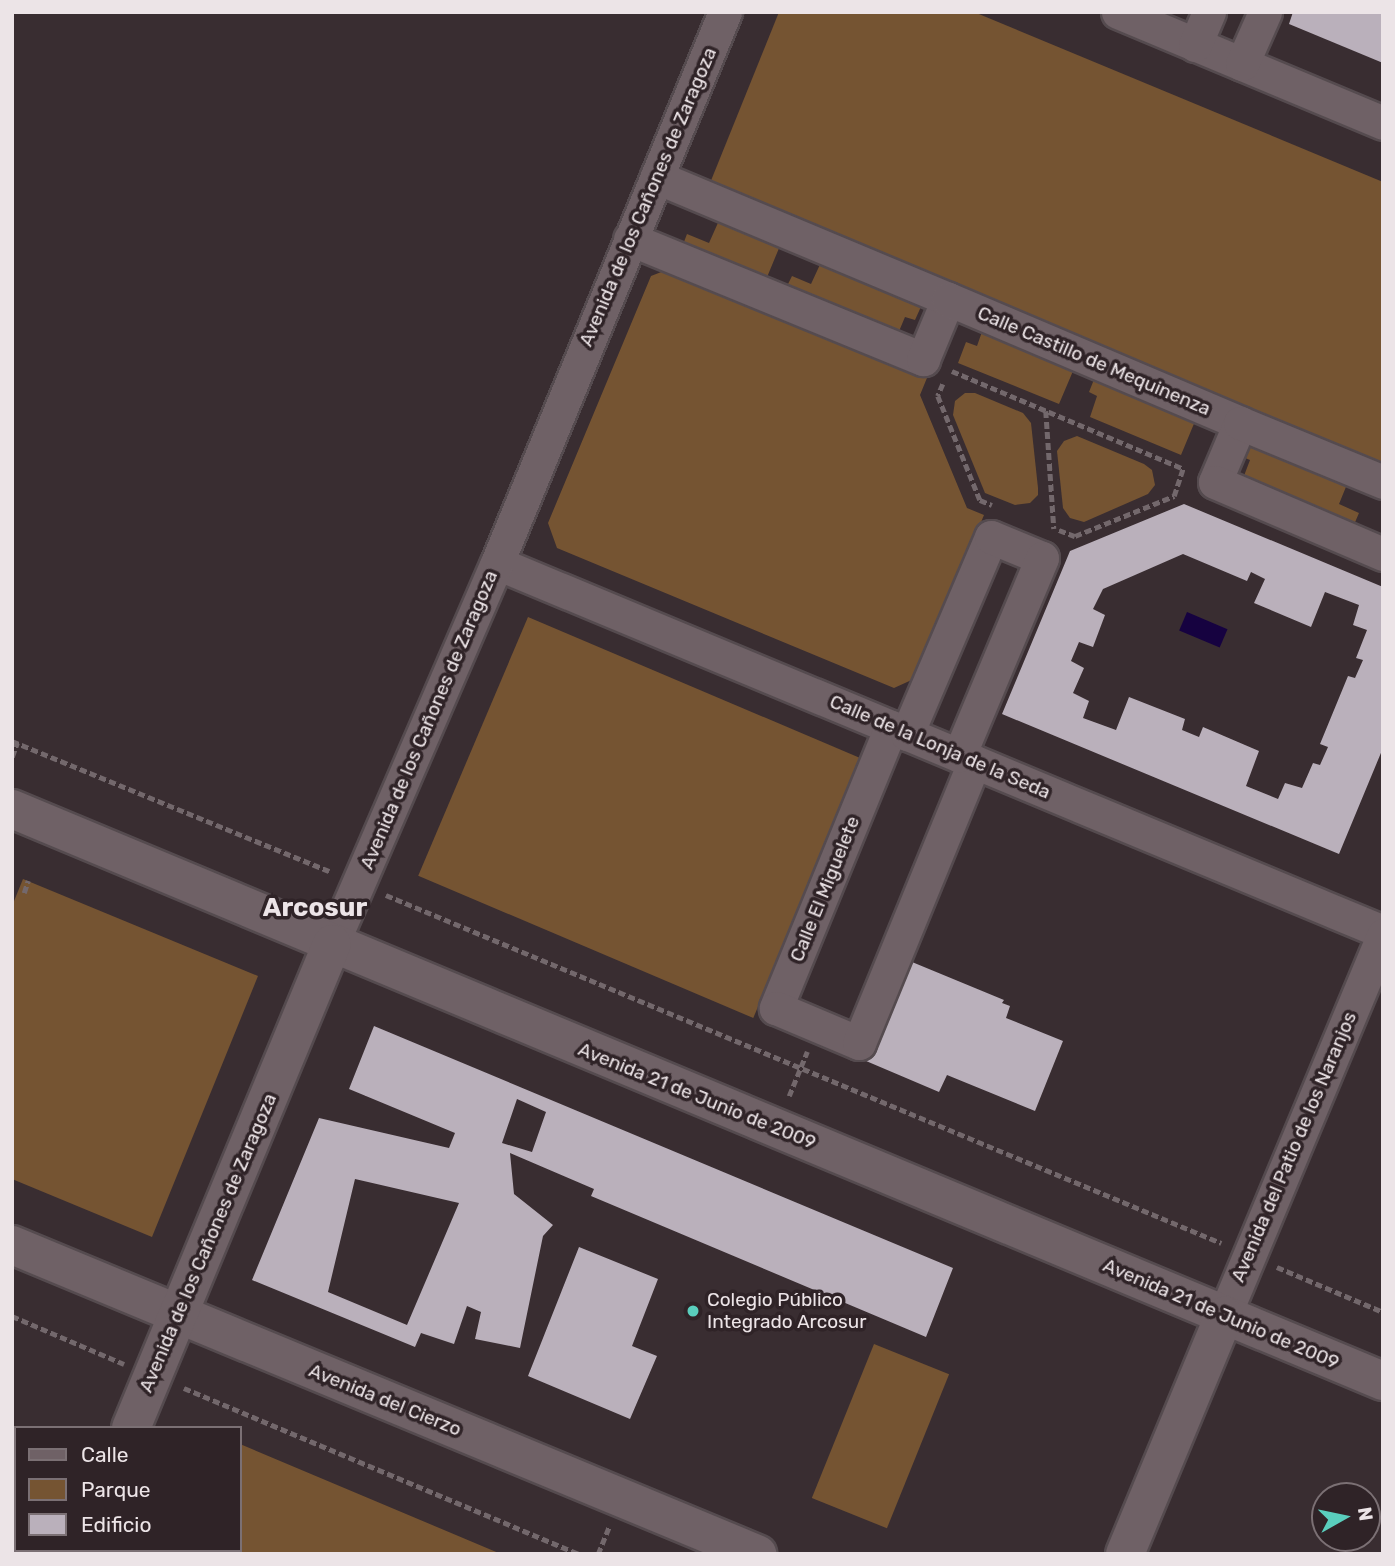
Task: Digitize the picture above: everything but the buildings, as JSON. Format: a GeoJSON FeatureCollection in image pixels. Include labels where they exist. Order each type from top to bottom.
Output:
{"type":"FeatureCollection","features":[{"type":"Feature","properties":{"kind":"main road","name":"Avenida 21 de Junio de 2009"},"geometry":{"type":"LineString","coordinates":[[12,810],[1383,1381]]}},
{"type":"Feature","properties":{"kind":"main road","name":"Avenida de los Cañones de Zaragoza"},"geometry":{"type":"LineString","coordinates":[[132,1426],[332,944]]}},
{"type":"Feature","properties":{"kind":"main road","name":"Avenida del Cierzo"},"geometry":{"type":"LineString","coordinates":[[12,1245],[757,1554]]}},
{"type":"Feature","properties":{"kind":"main road","name":"Avenida del Patio de los Naranjos"},"geometry":{"type":"LineString","coordinates":[[1125,1554],[1224,1316]]}},
{"type":"Feature","properties":{"kind":"street","name":"Avenida de los Cañones de Zaragoza"},"geometry":{"type":"LineString","coordinates":[[332,944],[497,563],[724,12]]}},
{"type":"Feature","properties":{"kind":"street"},"geometry":{"type":"LineString","coordinates":[[1118,12],[1383,123]]}},
{"type":"Feature","properties":{"kind":"street"},"geometry":{"type":"LineString","coordinates":[[1195,45],[1209,12]]}},
{"type":"Feature","properties":{"kind":"street"},"geometry":{"type":"LineString","coordinates":[[1242,64],[1265,12]]}},
{"type":"Feature","properties":{"kind":"street","name":"Calle Castillo de Mequinenza"},"geometry":{"type":"LineString","coordinates":[[656,177],[1383,482]]}},
{"type":"Feature","properties":{"kind":"street"},"geometry":{"type":"LineString","coordinates":[[630,239],[935,364],[948,299]]}},
{"type":"Feature","properties":{"kind":"street"},"geometry":{"type":"LineString","coordinates":[[1240,423],[1215,482],[1383,554]]}},
{"type":"Feature","properties":{"kind":"street","name":"Calle El Miguelete"},"geometry":{"type":"LineString","coordinates":[[991,537],[1048,543],[859,1043],[776,1008],[899,730],[991,537]]}},
{"type":"Feature","properties":{"kind":"street","name":"Calle de la Lonja de la Seda"},"geometry":{"type":"LineString","coordinates":[[497,563],[1383,933]]}},
{"type":"Feature","properties":{"kind":"street","name":"Avenida del Patio de los Naranjos"},"geometry":{"type":"LineString","coordinates":[[1224,1316],[1383,933]]}},
{"type":"Feature","properties":{"kind":"path"},"geometry":{"type":"LineString","coordinates":[[1005,509],[980,500],[938,396],[935,364],[1215,482]]}},
{"type":"Feature","properties":{"kind":"path"},"geometry":{"type":"LineString","coordinates":[[1046,411],[1048,543]]}},
{"type":"Feature","properties":{"kind":"path"},"geometry":{"type":"LineString","coordinates":[[1048,543],[1075,536],[1174,496],[1183,468]]}},
{"type":"Feature","properties":{"kind":"path"},"geometry":{"type":"LineString","coordinates":[[1042,524],[1048,543]]}},
{"type":"Feature","properties":{"kind":"path"},"geometry":{"type":"LineString","coordinates":[[12,757],[15,742],[1383,1311]]}},
{"type":"Feature","properties":{"kind":"path"},"geometry":{"type":"LineString","coordinates":[[24,893],[28,881]]}},
{"type":"Feature","properties":{"kind":"path"},"geometry":{"type":"LineString","coordinates":[[776,1128],[818,1026]]}},
{"type":"Feature","properties":{"kind":"path"},"geometry":{"type":"LineString","coordinates":[[12,1316],[578,1554]]}},
{"type":"Feature","properties":{"kind":"green space"},"geometry":{"type":"Polygon","coordinates":[[[779,12],[974,12],[1383,182],[1383,468],[708,188],[779,12]]]}},
{"type":"Feature","properties":{"kind":"green space"},"geometry":{"type":"Polygon","coordinates":[[[721,216],[782,241],[765,282],[682,247],[687,234],[709,243],[721,216]]]}},
{"type":"Feature","properties":{"kind":"green space"},"geometry":{"type":"Polygon","coordinates":[[[823,258],[924,300],[915,320],[905,317],[897,336],[785,290],[792,276],[811,284],[823,258]]]}},
{"type":"Feature","properties":{"kind":"green space"},"geometry":{"type":"Polygon","coordinates":[[[674,267],[929,373],[920,395],[967,508],[984,515],[916,678],[894,688],[557,548],[548,523],[651,276],[674,267]]]}},
{"type":"Feature","properties":{"kind":"green space"},"geometry":{"type":"Polygon","coordinates":[[[984,326],[1076,364],[1059,404],[958,363],[966,342],[977,346],[984,326]]]}},
{"type":"Feature","properties":{"kind":"green space"},"geometry":{"type":"Polygon","coordinates":[[[1097,372],[1198,414],[1181,455],[1090,417],[1097,396],[1089,392],[1097,372]]]}},
{"type":"Feature","properties":{"kind":"green space"},"geometry":{"type":"Polygon","coordinates":[[[965,393],[975,393],[1023,413],[1031,423],[1038,495],[1030,503],[1015,505],[985,493],[953,415],[955,401],[965,393]]]}},
{"type":"Feature","properties":{"kind":"green space"},"geometry":{"type":"Polygon","coordinates":[[[1248,435],[1350,477],[1339,504],[1359,513],[1353,527],[1242,481],[1250,460],[1240,456],[1248,435]]]}},
{"type":"Feature","properties":{"kind":"green space"},"geometry":{"type":"Polygon","coordinates":[[[1077,436],[1144,464],[1152,470],[1155,485],[1148,494],[1084,522],[1070,518],[1063,508],[1057,451],[1064,441],[1077,436]]]}},
{"type":"Feature","properties":{"kind":"green space"},"geometry":{"type":"Polygon","coordinates":[[[528,617],[863,759],[753,1018],[418,876],[528,617]]]}},
{"type":"Feature","properties":{"kind":"green space"},"geometry":{"type":"Polygon","coordinates":[[[23,879],[258,976],[152,1237],[12,1179],[12,906],[23,879]]]}},
{"type":"Feature","properties":{"kind":"green space"},"geometry":{"type":"Polygon","coordinates":[[[874,1344],[949,1374],[887,1528],[812,1498],[874,1344]]]}},
{"type":"Feature","properties":{"kind":"green space"},"geometry":{"type":"Polygon","coordinates":[[[242,1445],[501,1554],[137,1554],[242,1552],[242,1445]]]}},
{"type":"Feature","properties":{"kind":"shaded area"},"geometry":{"type":"Polygon","coordinates":[[[1187,612],[1228,629],[1220,648],[1179,630],[1187,612]]]}},
{"type":"Feature","properties":{"kind":"place","name":"Colegio Público Integrado Arcosur"},"geometry":{"type":"Point","coordinates":[693,1311]}},
{"type":"Feature","properties":{"kind":"district","name":"Arcosur"},"geometry":{"type":"Point","coordinates":[315,908]}}]}
